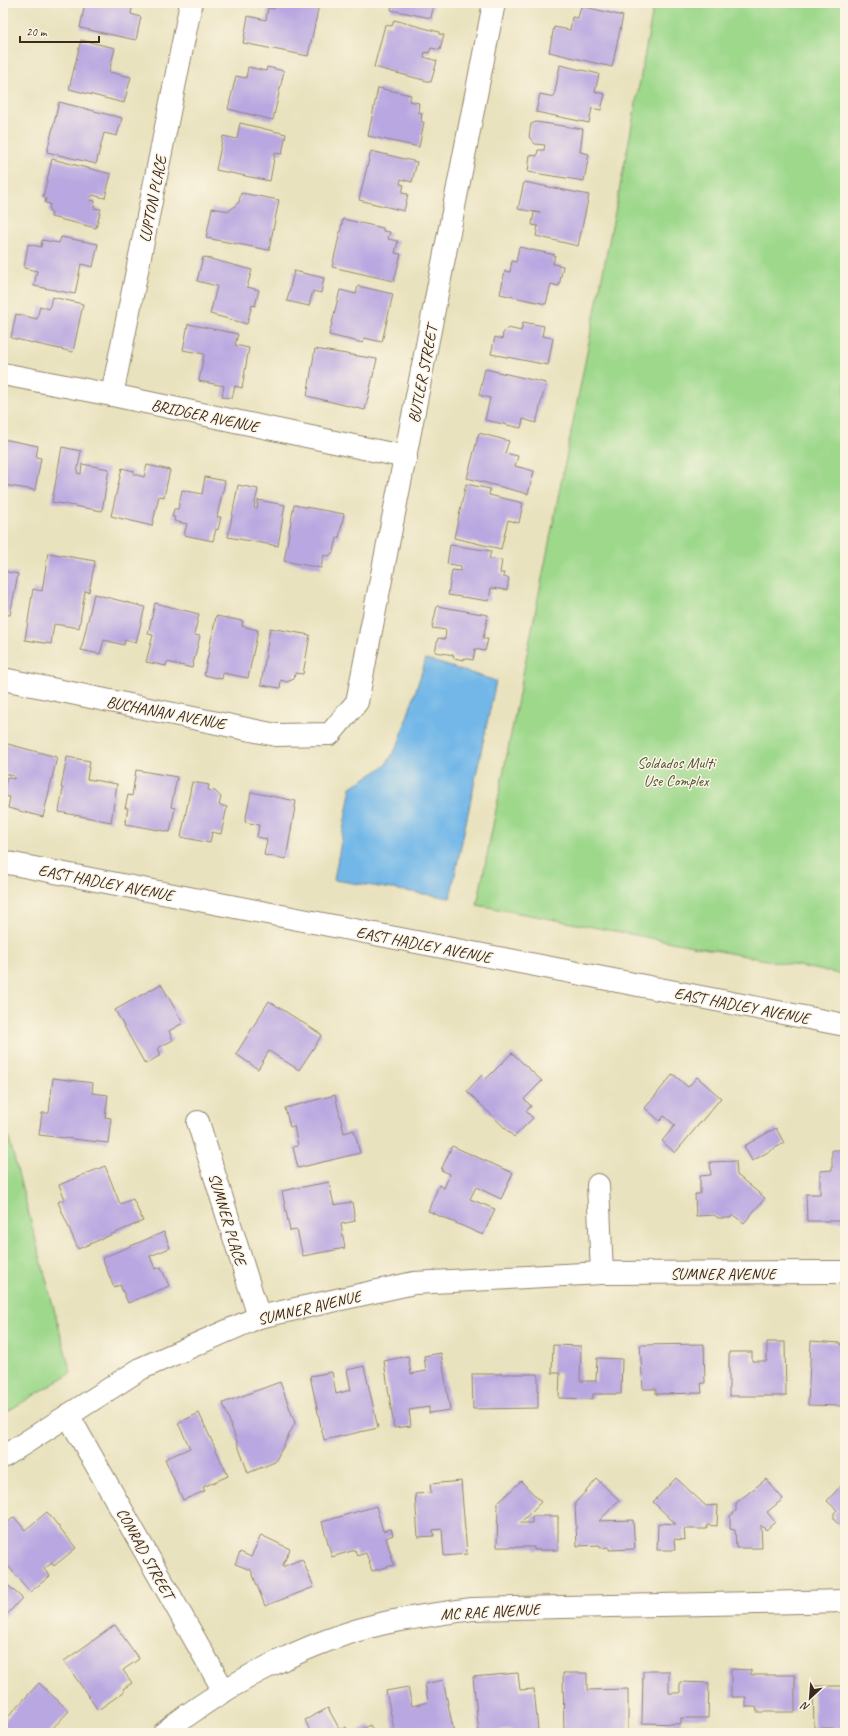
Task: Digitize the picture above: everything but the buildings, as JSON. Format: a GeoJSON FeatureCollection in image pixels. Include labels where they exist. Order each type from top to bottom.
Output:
{"type":"FeatureCollection","features":[{"type":"Feature","properties":{"kind":"street","name":"LUPTON PLACE"},"geometry":{"type":"LineString","coordinates":[[112,395],[191,3]]}},
{"type":"Feature","properties":{"kind":"street","name":"BUTLER STREET"},"geometry":{"type":"LineString","coordinates":[[330,734],[357,702],[494,3]]}},
{"type":"Feature","properties":{"kind":"street","name":"BRIDGER AVENUE"},"geometry":{"type":"LineString","coordinates":[[3,374],[112,395],[406,457]]}},
{"type":"Feature","properties":{"kind":"street","name":"BUCHANAN AVENUE"},"geometry":{"type":"LineString","coordinates":[[3,679],[276,734],[330,734]]}},
{"type":"Feature","properties":{"kind":"street","name":"EAST HADLEY AVENUE"},"geometry":{"type":"LineString","coordinates":[[3,862],[845,1025]]}},
{"type":"Feature","properties":{"kind":"street","name":"SUMNER PLACE"},"geometry":{"type":"LineString","coordinates":[[198,1122],[259,1317]]}},
{"type":"Feature","properties":{"kind":"street"},"geometry":{"type":"LineString","coordinates":[[598,1185],[602,1273]]}},
{"type":"Feature","properties":{"kind":"street","name":"SUMNER AVENUE"},"geometry":{"type":"LineString","coordinates":[[3,1456],[142,1368],[259,1317],[414,1283],[602,1273],[845,1272]]}},
{"type":"Feature","properties":{"kind":"street","name":"CONRAD STREET"},"geometry":{"type":"LineString","coordinates":[[68,1415],[224,1692]]}},
{"type":"Feature","properties":{"kind":"street","name":"MC RAE AVENUE"},"geometry":{"type":"LineString","coordinates":[[164,1733],[179,1721],[224,1692],[292,1655],[339,1637],[384,1624],[424,1615],[472,1609],[845,1601]]}},
{"type":"Feature","properties":{"kind":"green space","name":"Soldados Multi Use Complex"},"geometry":{"type":"Polygon","coordinates":[[[654,3],[845,3],[845,975],[477,905],[629,141],[654,3]]]}},
{"type":"Feature","properties":{"kind":"green space"},"geometry":{"type":"Polygon","coordinates":[[[3,1116],[71,1373],[3,1414],[3,1116]]]}},
{"type":"Feature","properties":{"kind":"water"},"geometry":{"type":"Polygon","coordinates":[[[426,659],[496,681],[450,898],[334,880],[351,787],[385,766],[398,745],[426,659]]]}}]}
